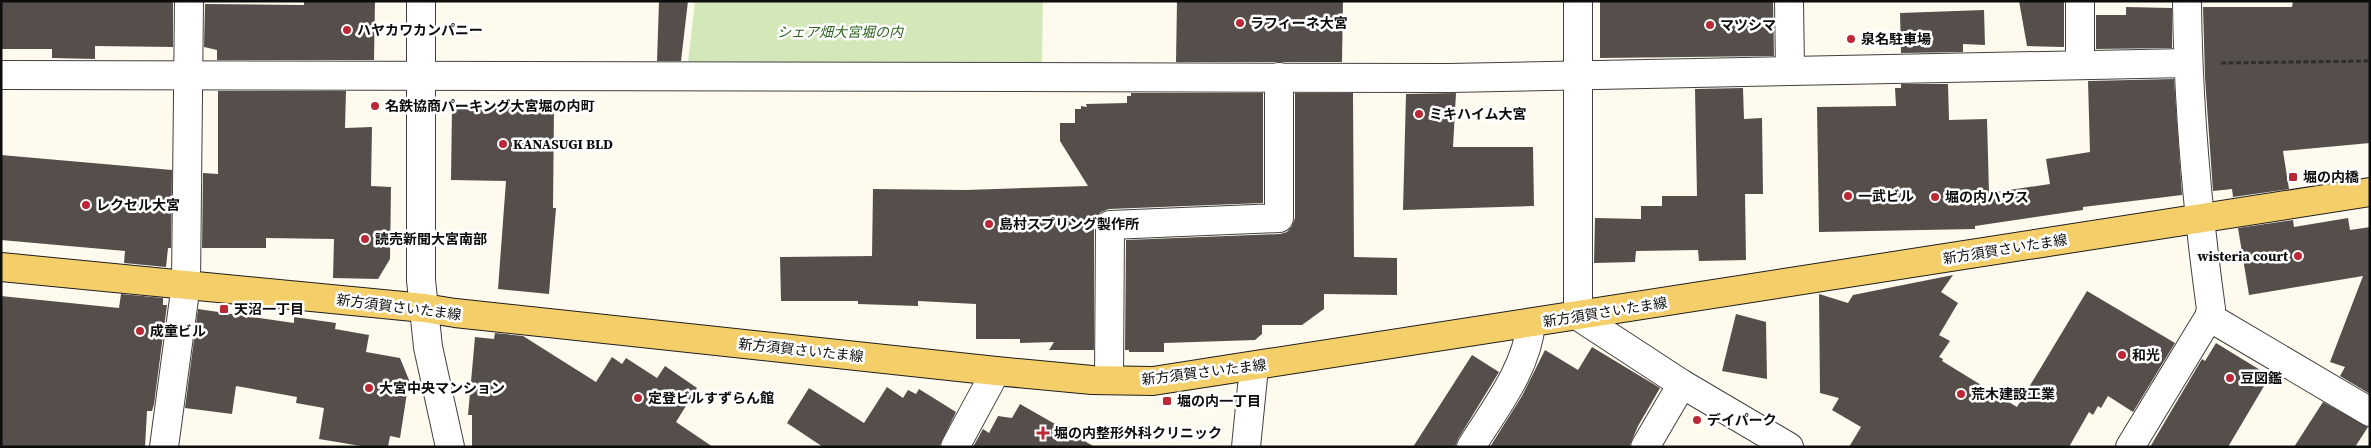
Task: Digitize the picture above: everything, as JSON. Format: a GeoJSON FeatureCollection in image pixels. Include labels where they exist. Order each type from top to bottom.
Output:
{"type":"FeatureCollection","features":[{"type":"Feature","properties":{"kind":"main road","name":"新方須賀さいたま線"},"geometry":{"type":"LineString","coordinates":[[1,267],[424,308],[996,371],[1109,380],[1153,381],[1254,367],[2370,192]]}},
{"type":"Feature","properties":{"kind":"street"},"geometry":{"type":"LineString","coordinates":[[164,447],[186,284],[189,1]]}},
{"type":"Feature","properties":{"kind":"street"},"geometry":{"type":"LineString","coordinates":[[421,1],[421,280],[428,347],[450,447]]}},
{"type":"Feature","properties":{"kind":"street"},"geometry":{"type":"LineString","coordinates":[[1578,1],[1578,316],[1682,384],[1789,447]]}},
{"type":"Feature","properties":{"kind":"street"},"geometry":{"type":"LineString","coordinates":[[1789,1],[1790,70]]}},
{"type":"Feature","properties":{"kind":"street"},"geometry":{"type":"LineString","coordinates":[[2080,1],[2080,64]]}},
{"type":"Feature","properties":{"kind":"street"},"geometry":{"type":"LineString","coordinates":[[2130,447],[2209,317],[2211,309],[2199,218],[2188,63],[2187,1]]}},
{"type":"Feature","properties":{"kind":"street"},"geometry":{"type":"LineString","coordinates":[[1,75],[1449,78],[2188,63]]}},
{"type":"Feature","properties":{"kind":"street"},"geometry":{"type":"LineString","coordinates":[[1109,380],[1110,225],[1279,218],[1279,78]]}},
{"type":"Feature","properties":{"kind":"street"},"geometry":{"type":"LineString","coordinates":[[2209,317],[2370,412]]}},
{"type":"Feature","properties":{"kind":"street"},"geometry":{"type":"LineString","coordinates":[[1471,447],[1516,373],[1529,343],[1531,323]]}},
{"type":"Feature","properties":{"kind":"street"},"geometry":{"type":"LineString","coordinates":[[1246,447],[1254,367]]}},
{"type":"Feature","properties":{"kind":"street"},"geometry":{"type":"LineString","coordinates":[[955,447],[996,371]]}},
{"type":"Feature","properties":{"kind":"street"},"geometry":{"type":"LineString","coordinates":[[1645,447],[1682,384]]}},
{"type":"Feature","properties":{"kind":"path"},"geometry":{"type":"LineString","coordinates":[[2188,63],[2370,61]]}},
{"type":"Feature","properties":{"kind":"green space","name":"シェア畑大宮堀の内"},"geometry":{"type":"Polygon","coordinates":[[[695,1],[1043,1],[1042,64],[688,62],[695,1]]]}},
{"type":"Feature","properties":{"kind":"building"},"geometry":{"type":"Polygon","coordinates":[[[1,1],[173,1],[173,47],[95,46],[95,59],[52,58],[52,49],[1,49],[1,1]]]}},
{"type":"Feature","properties":{"kind":"building"},"geometry":{"type":"Polygon","coordinates":[[[304,1],[375,1],[374,60],[217,60],[217,50],[204,47],[205,4],[304,5],[304,1]]]}},
{"type":"Feature","properties":{"kind":"building"},"geometry":{"type":"Polygon","coordinates":[[[659,1],[688,1],[681,61],[657,61],[659,1]]]}},
{"type":"Feature","properties":{"kind":"building"},"geometry":{"type":"Polygon","coordinates":[[[1177,1],[1343,1],[1342,62],[1176,62],[1177,1]]]}},
{"type":"Feature","properties":{"kind":"building"},"geometry":{"type":"Polygon","coordinates":[[[1600,1],[1773,1],[1774,56],[1600,58],[1600,1]]]}},
{"type":"Feature","properties":{"kind":"building"},"geometry":{"type":"Polygon","coordinates":[[[2019,1],[2064,2],[2064,47],[2027,46],[2019,1]]]}},
{"type":"Feature","properties":{"kind":"building"},"geometry":{"type":"Polygon","coordinates":[[[2293,1],[2370,1],[2370,143],[2283,151],[2289,189],[2233,197],[2232,189],[2213,191],[2205,78],[2203,7],[2292,7],[2293,1]]]}},
{"type":"Feature","properties":{"kind":"building"},"geometry":{"type":"Polygon","coordinates":[[[2126,7],[2172,8],[2172,48],[2096,49],[2096,15],[2126,15],[2126,7]]]}},
{"type":"Feature","properties":{"kind":"building"},"geometry":{"type":"Polygon","coordinates":[[[1984,10],[1985,45],[1963,44],[1963,52],[1901,53],[1900,13],[1984,10]]]}},
{"type":"Feature","properties":{"kind":"building"},"geometry":{"type":"Polygon","coordinates":[[[2174,79],[2182,195],[2083,207],[2083,210],[1975,226],[1975,229],[1819,232],[1817,107],[1896,106],[1895,88],[1901,88],[1901,84],[1948,84],[1949,120],[1987,119],[1989,193],[2050,184],[2046,159],[2090,152],[2088,81],[2174,79]]]}},
{"type":"Feature","properties":{"kind":"building"},"geometry":{"type":"Polygon","coordinates":[[[1743,88],[1744,119],[1762,118],[1763,194],[1745,194],[1746,260],[1699,261],[1698,250],[1636,251],[1635,262],[1594,263],[1595,218],[1641,219],[1641,206],[1662,206],[1662,196],[1697,196],[1695,89],[1743,88]]]}},
{"type":"Feature","properties":{"kind":"building"},"geometry":{"type":"Polygon","coordinates":[[[218,91],[346,91],[345,128],[372,127],[371,186],[391,187],[390,259],[378,279],[333,278],[334,239],[266,238],[266,248],[202,248],[203,173],[218,174],[218,91]]]}},
{"type":"Feature","properties":{"kind":"building"},"geometry":{"type":"Polygon","coordinates":[[[1131,93],[1263,93],[1263,203],[1109,209],[1101,212],[1096,218],[1094,225],[1094,350],[1049,350],[1054,342],[1020,343],[1020,339],[976,339],[976,304],[918,301],[918,306],[858,304],[858,301],[781,301],[780,257],[872,256],[873,189],[966,190],[1088,186],[1060,141],[1060,123],[1075,123],[1075,109],[1081,109],[1081,106],[1087,107],[1086,104],[1127,103],[1127,96],[1131,96],[1131,93]]]}},
{"type":"Feature","properties":{"kind":"building"},"geometry":{"type":"Polygon","coordinates":[[[1295,93],[1353,93],[1354,257],[1397,258],[1397,295],[1324,294],[1324,309],[1302,325],[1262,325],[1262,334],[1255,340],[1164,343],[1164,352],[1129,352],[1129,350],[1125,350],[1126,240],[1280,234],[1287,232],[1292,226],[1295,218],[1295,93]]]}},
{"type":"Feature","properties":{"kind":"building"},"geometry":{"type":"Polygon","coordinates":[[[1456,93],[1453,147],[1533,147],[1534,206],[1403,210],[1406,94],[1456,93]]]}},
{"type":"Feature","properties":{"kind":"building"},"geometry":{"type":"Polygon","coordinates":[[[452,107],[554,108],[553,208],[556,208],[549,294],[498,289],[506,181],[451,180],[452,107]]]}},
{"type":"Feature","properties":{"kind":"building","name":"レクセル大宮"},"geometry":{"type":"Polygon","coordinates":[[[1,155],[172,170],[171,248],[168,248],[166,267],[124,263],[125,251],[1,240],[1,155]]]}},
{"type":"Feature","properties":{"kind":"building","name":"wisteria court"},"geometry":{"type":"Polygon","coordinates":[[[2348,218],[2350,230],[2370,227],[2370,394],[2340,376],[2345,367],[2330,362],[2363,276],[2249,295],[2238,228],[2293,220],[2294,227],[2348,218]]]}},
{"type":"Feature","properties":{"kind":"building"},"geometry":{"type":"Polygon","coordinates":[[[1953,275],[1941,292],[1958,303],[1939,335],[1950,341],[1939,357],[1943,359],[1942,361],[2017,407],[2087,291],[2175,343],[2133,412],[2108,396],[2101,408],[2098,406],[2093,415],[2089,412],[2069,447],[1849,447],[1861,427],[1832,410],[1839,398],[1820,393],[1819,294],[1848,303],[1853,295],[1953,275]]]}},
{"type":"Feature","properties":{"kind":"building"},"geometry":{"type":"Polygon","coordinates":[[[121,294],[163,298],[163,305],[167,305],[154,404],[152,411],[147,411],[145,447],[1,447],[1,296],[119,308],[121,294]]]}},
{"type":"Feature","properties":{"kind":"building"},"geometry":{"type":"Polygon","coordinates":[[[198,309],[294,323],[294,317],[336,323],[335,329],[369,335],[366,352],[400,358],[409,380],[400,438],[390,436],[388,447],[367,447],[319,439],[324,408],[296,403],[297,397],[236,386],[232,414],[185,408],[198,309]]]}},
{"type":"Feature","properties":{"kind":"building"},"geometry":{"type":"Polygon","coordinates":[[[1736,314],[1766,322],[1767,379],[1722,371],[1736,314]]]}},
{"type":"Feature","properties":{"kind":"building"},"geometry":{"type":"Polygon","coordinates":[[[495,333],[523,336],[596,382],[612,357],[622,364],[626,358],[657,378],[665,366],[697,388],[676,422],[713,447],[472,447],[472,415],[468,415],[475,337],[494,339],[495,333]]]}},
{"type":"Feature","properties":{"kind":"building"},"geometry":{"type":"Polygon","coordinates":[[[2216,343],[2270,376],[2228,447],[2150,447],[2202,359],[2205,361],[2216,343]]]}},
{"type":"Feature","properties":{"kind":"building"},"geometry":{"type":"Polygon","coordinates":[[[1592,347],[1660,388],[1638,426],[1629,447],[1490,447],[1522,396],[1545,350],[1578,370],[1592,347]]]}},
{"type":"Feature","properties":{"kind":"building"},"geometry":{"type":"Polygon","coordinates":[[[1472,355],[1499,372],[1455,447],[1413,447],[1472,355]]]}},
{"type":"Feature","properties":{"kind":"building"},"geometry":{"type":"Polygon","coordinates":[[[887,387],[903,398],[908,390],[916,394],[919,389],[956,412],[939,447],[823,447],[787,423],[809,388],[864,423],[887,387]]]}},
{"type":"Feature","properties":{"kind":"building"},"geometry":{"type":"Polygon","coordinates":[[[2323,402],[2368,427],[2355,447],[2294,447],[2323,402]]]}},
{"type":"Feature","properties":{"kind":"building"},"geometry":{"type":"Polygon","coordinates":[[[1020,404],[1055,424],[1087,429],[1086,442],[1095,447],[973,447],[983,429],[989,433],[998,416],[1012,418],[1020,404]]]}},
{"type":"Feature","properties":{"kind":"place","name":"ラフィーネ大宮"},"geometry":{"type":"Point","coordinates":[1240,23]}},
{"type":"Feature","properties":{"kind":"place","name":"マツシマ"},"geometry":{"type":"Point","coordinates":[1710,25]}},
{"type":"Feature","properties":{"kind":"place","name":"ハヤカワカンパニー"},"geometry":{"type":"Point","coordinates":[347,30]}},
{"type":"Feature","properties":{"kind":"place","name":"泉名駐車場"},"geometry":{"type":"Point","coordinates":[1851,39]}},
{"type":"Feature","properties":{"kind":"place","name":"名鉄協商パーキング大宮堀の内町"},"geometry":{"type":"Point","coordinates":[375,106]}},
{"type":"Feature","properties":{"kind":"place","name":"ミキハイム大宮"},"geometry":{"type":"Point","coordinates":[1419,114]}},
{"type":"Feature","properties":{"kind":"place","name":"KANASUGI BLD"},"geometry":{"type":"Point","coordinates":[503,144]}},
{"type":"Feature","properties":{"kind":"place","name":"堀の内橋"},"geometry":{"type":"Point","coordinates":[2293,177]}},
{"type":"Feature","properties":{"kind":"place","name":"一武ビル"},"geometry":{"type":"Point","coordinates":[1848,196]}},
{"type":"Feature","properties":{"kind":"place","name":"堀の内ハウス"},"geometry":{"type":"Point","coordinates":[1935,197]}},
{"type":"Feature","properties":{"kind":"place","name":"レクセル大宮"},"geometry":{"type":"Point","coordinates":[86,205]}},
{"type":"Feature","properties":{"kind":"place","name":"島村スプリング製作所"},"geometry":{"type":"Point","coordinates":[989,224]}},
{"type":"Feature","properties":{"kind":"place","name":"読売新聞大宮南部"},"geometry":{"type":"Point","coordinates":[365,239]}},
{"type":"Feature","properties":{"kind":"place","name":"wisteria court"},"geometry":{"type":"Point","coordinates":[2298,256]}},
{"type":"Feature","properties":{"kind":"place","name":"天沼一丁目"},"geometry":{"type":"Point","coordinates":[224,309]}},
{"type":"Feature","properties":{"kind":"place","name":"成童ビル"},"geometry":{"type":"Point","coordinates":[140,331]}},
{"type":"Feature","properties":{"kind":"place","name":"和光"},"geometry":{"type":"Point","coordinates":[2122,355]}},
{"type":"Feature","properties":{"kind":"place","name":"豆図鑑"},"geometry":{"type":"Point","coordinates":[2230,378]}},
{"type":"Feature","properties":{"kind":"place","name":"大宮中央マンション"},"geometry":{"type":"Point","coordinates":[369,388]}},
{"type":"Feature","properties":{"kind":"place","name":"荒木建設工業"},"geometry":{"type":"Point","coordinates":[1961,394]}},
{"type":"Feature","properties":{"kind":"place","name":"定登ビルすずらん館"},"geometry":{"type":"Point","coordinates":[638,398]}},
{"type":"Feature","properties":{"kind":"place","name":"堀の内一丁目"},"geometry":{"type":"Point","coordinates":[1167,401]}},
{"type":"Feature","properties":{"kind":"place","name":"デイパーク"},"geometry":{"type":"Point","coordinates":[1697,420]}},
{"type":"Feature","properties":{"kind":"place","name":"堀の内整形外科クリニック"},"geometry":{"type":"Point","coordinates":[1043,433]}}]}
